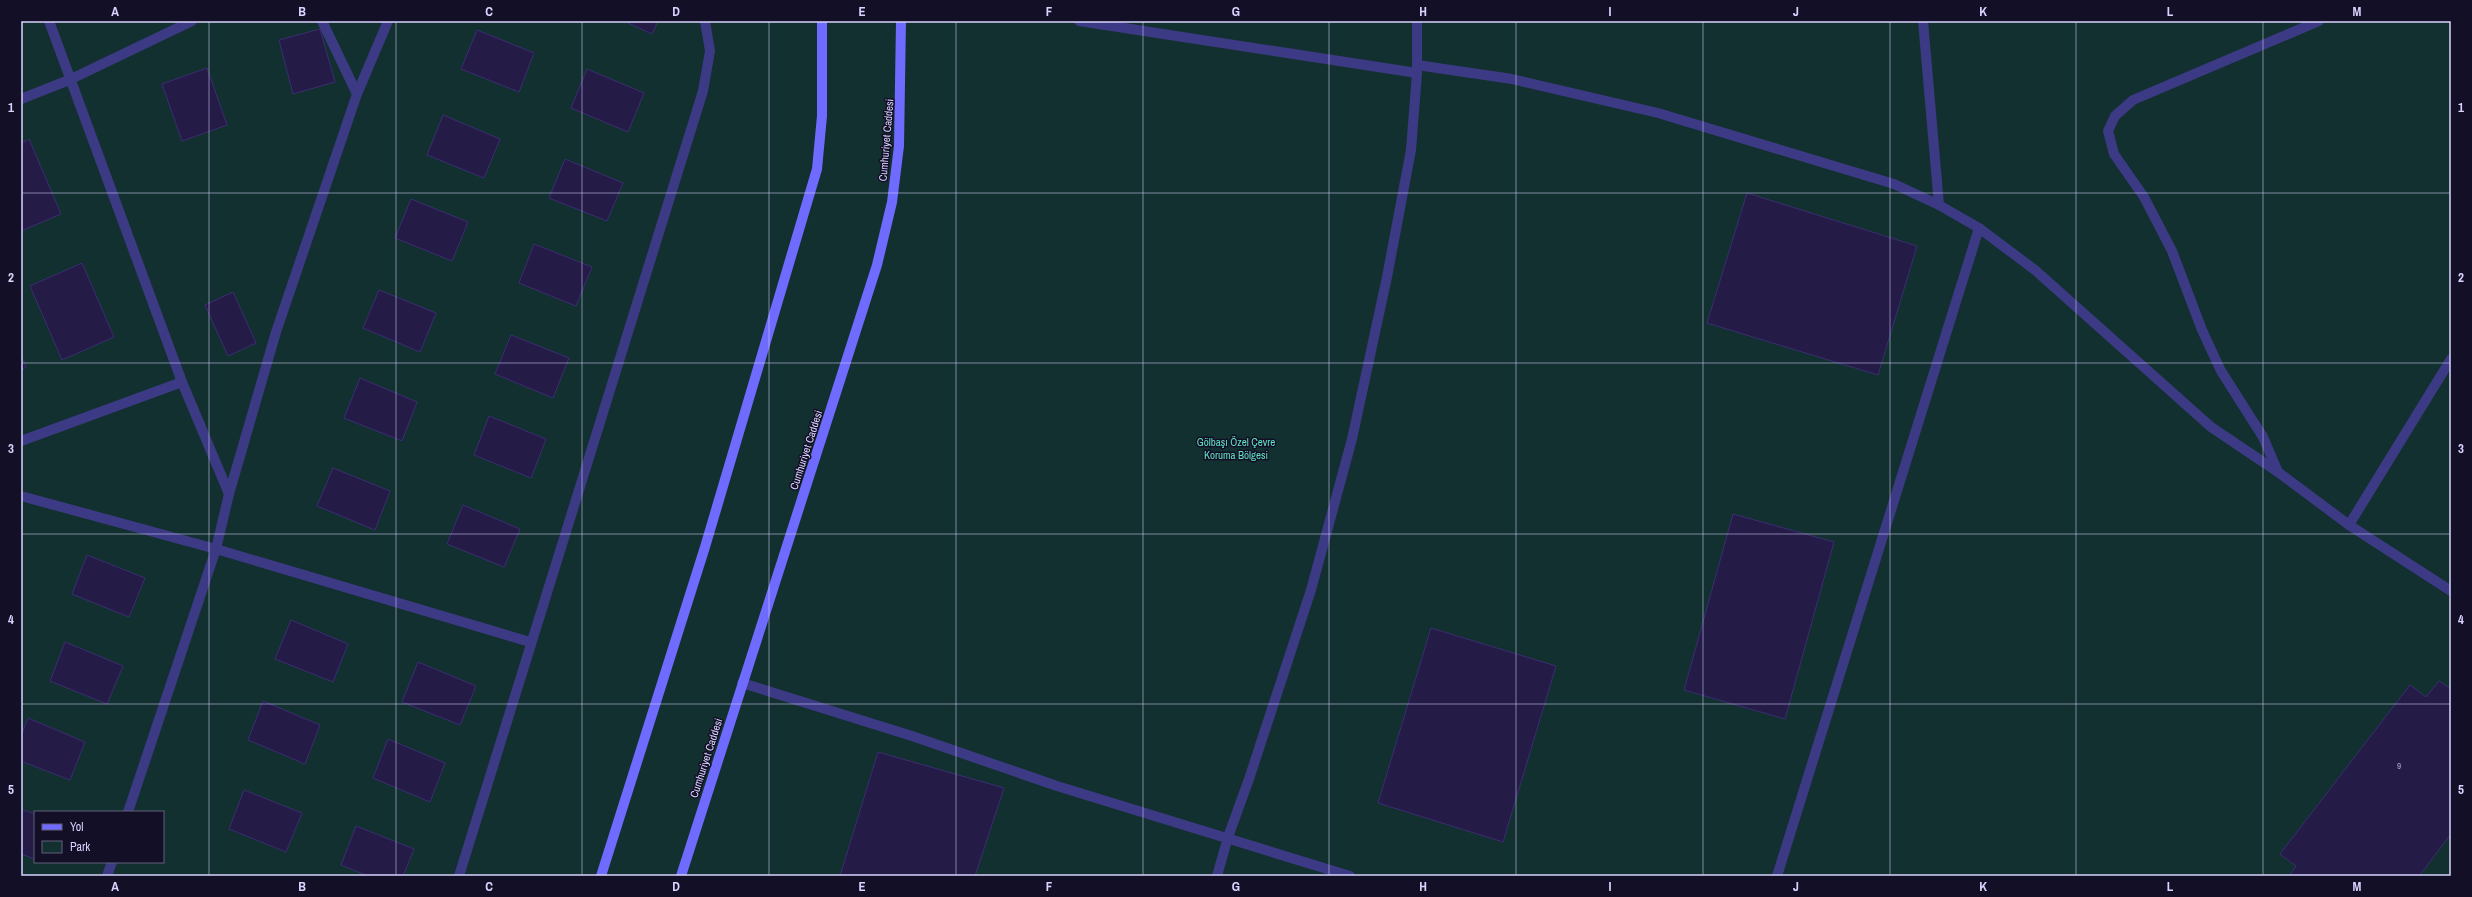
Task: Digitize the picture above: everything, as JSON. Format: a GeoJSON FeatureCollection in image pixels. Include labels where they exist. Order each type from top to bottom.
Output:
{"type":"FeatureCollection","features":[{"type":"Feature","properties":{"kind":"main road"},"geometry":{"type":"LineString","coordinates":[[601,876],[704,547],[817,169],[822,116],[822,21]]}},
{"type":"Feature","properties":{"kind":"main road","name":"Cumhuriyet Caddesi"},"geometry":{"type":"LineString","coordinates":[[681,876],[877,265],[892,202],[901,112],[901,21]]}},
{"type":"Feature","properties":{"kind":"street"},"geometry":{"type":"LineString","coordinates":[[49,21],[69,80],[182,382],[228,494]]}},
{"type":"Feature","properties":{"kind":"street"},"geometry":{"type":"LineString","coordinates":[[21,99],[69,80],[192,21]]}},
{"type":"Feature","properties":{"kind":"street"},"geometry":{"type":"LineString","coordinates":[[322,21],[357,94]]}},
{"type":"Feature","properties":{"kind":"street"},"geometry":{"type":"LineString","coordinates":[[128,811],[216,549],[228,494],[276,332],[357,94],[388,21]]}},
{"type":"Feature","properties":{"kind":"street"},"geometry":{"type":"LineString","coordinates":[[459,876],[530,642],[703,91],[710,51],[705,21]]}},
{"type":"Feature","properties":{"kind":"street"},"geometry":{"type":"LineString","coordinates":[[1079,21],[1417,69],[1512,79],[1658,113],[1894,184],[1939,205],[1979,228],[2035,270],[2211,427],[2278,472],[2349,525],[2451,591]]}},
{"type":"Feature","properties":{"kind":"street"},"geometry":{"type":"LineString","coordinates":[[1217,876],[1228,837],[1249,779],[1311,590],[1352,439],[1387,277],[1411,150],[1417,69],[1417,21]]}},
{"type":"Feature","properties":{"kind":"street"},"geometry":{"type":"LineString","coordinates":[[1923,21],[1939,205]]}},
{"type":"Feature","properties":{"kind":"street"},"geometry":{"type":"LineString","coordinates":[[2278,472],[2263,437],[2221,371],[2202,330],[2172,251],[2144,197],[2114,154],[2108,131],[2115,116],[2133,100],[2319,21]]}},
{"type":"Feature","properties":{"kind":"street"},"geometry":{"type":"LineString","coordinates":[[1777,876],[1979,228]]}},
{"type":"Feature","properties":{"kind":"street"},"geometry":{"type":"LineString","coordinates":[[2349,525],[2451,359]]}},
{"type":"Feature","properties":{"kind":"street"},"geometry":{"type":"LineString","coordinates":[[21,441],[182,382]]}},
{"type":"Feature","properties":{"kind":"street"},"geometry":{"type":"LineString","coordinates":[[21,496],[216,549],[530,642]]}},
{"type":"Feature","properties":{"kind":"street"},"geometry":{"type":"LineString","coordinates":[[742,683],[904,734],[1057,786],[1228,837],[1350,876]]}},
{"type":"Feature","properties":{"kind":"street"},"geometry":{"type":"LineString","coordinates":[[107,876],[112,863]]}},
{"type":"Feature","properties":{"kind":"green space","name":"Gölbaşı Özel Çevre Koruma Bölgesi"},"geometry":{"type":"Polygon","coordinates":[[[21,21],[2451,21],[2451,876],[21,876],[21,21]]]}},
{"type":"Feature","properties":{"kind":"building"},"geometry":{"type":"Polygon","coordinates":[[[624,21],[658,21],[652,34],[624,21]]]}},
{"type":"Feature","properties":{"kind":"building"},"geometry":{"type":"Polygon","coordinates":[[[320,29],[335,82],[293,94],[279,40],[320,29]]]}},
{"type":"Feature","properties":{"kind":"building"},"geometry":{"type":"Polygon","coordinates":[[[477,30],[534,53],[519,92],[461,69],[477,30]]]}},
{"type":"Feature","properties":{"kind":"building"},"geometry":{"type":"Polygon","coordinates":[[[207,68],[227,125],[182,141],[162,84],[207,68]]]}},
{"type":"Feature","properties":{"kind":"building"},"geometry":{"type":"Polygon","coordinates":[[[587,69],[644,93],[628,132],[571,108],[587,69]]]}},
{"type":"Feature","properties":{"kind":"building"},"geometry":{"type":"Polygon","coordinates":[[[443,115],[500,139],[484,178],[427,155],[443,115]]]}},
{"type":"Feature","properties":{"kind":"building"},"geometry":{"type":"Polygon","coordinates":[[[29,139],[61,214],[21,231],[21,143],[29,139]]]}},
{"type":"Feature","properties":{"kind":"building"},"geometry":{"type":"Polygon","coordinates":[[[565,159],[623,183],[607,221],[549,198],[565,159]]]}},
{"type":"Feature","properties":{"kind":"building"},"geometry":{"type":"Polygon","coordinates":[[[1747,193],[1917,246],[1878,375],[1707,323],[1747,193]]]}},
{"type":"Feature","properties":{"kind":"building"},"geometry":{"type":"Polygon","coordinates":[[[411,199],[468,222],[452,261],[395,238],[411,199]]]}},
{"type":"Feature","properties":{"kind":"building"},"geometry":{"type":"Polygon","coordinates":[[[534,244],[592,267],[576,306],[519,283],[534,244]]]}},
{"type":"Feature","properties":{"kind":"building"},"geometry":{"type":"Polygon","coordinates":[[[82,263],[114,337],[62,360],[30,286],[82,263]]]}},
{"type":"Feature","properties":{"kind":"building"},"geometry":{"type":"Polygon","coordinates":[[[379,290],[436,313],[420,352],[363,328],[379,290]]]}},
{"type":"Feature","properties":{"kind":"building"},"geometry":{"type":"Polygon","coordinates":[[[233,292],[256,343],[228,356],[205,305],[233,292]]]}},
{"type":"Feature","properties":{"kind":"building"},"geometry":{"type":"Polygon","coordinates":[[[511,335],[569,358],[553,398],[495,374],[511,335]]]}},
{"type":"Feature","properties":{"kind":"building"},"geometry":{"type":"Polygon","coordinates":[[[21,355],[26,367],[21,370],[21,355]]]}},
{"type":"Feature","properties":{"kind":"building"},"geometry":{"type":"Polygon","coordinates":[[[360,378],[417,402],[402,441],[344,418],[360,378]]]}},
{"type":"Feature","properties":{"kind":"building"},"geometry":{"type":"Polygon","coordinates":[[[489,416],[546,439],[531,478],[474,455],[489,416]]]}},
{"type":"Feature","properties":{"kind":"building"},"geometry":{"type":"Polygon","coordinates":[[[333,468],[390,491],[375,530],[317,506],[333,468]]]}},
{"type":"Feature","properties":{"kind":"building"},"geometry":{"type":"Polygon","coordinates":[[[463,505],[520,529],[504,567],[447,544],[463,505]]]}},
{"type":"Feature","properties":{"kind":"building"},"geometry":{"type":"Polygon","coordinates":[[[1733,514],[1834,542],[1785,719],[1684,690],[1733,514]]]}},
{"type":"Feature","properties":{"kind":"building"},"geometry":{"type":"Polygon","coordinates":[[[87,555],[145,578],[129,617],[72,594],[87,555]]]}},
{"type":"Feature","properties":{"kind":"building"},"geometry":{"type":"Polygon","coordinates":[[[291,620],[348,644],[333,682],[275,659],[291,620]]]}},
{"type":"Feature","properties":{"kind":"building"},"geometry":{"type":"Polygon","coordinates":[[[1431,628],[1556,666],[1503,842],[1378,803],[1431,628]]]}},
{"type":"Feature","properties":{"kind":"building"},"geometry":{"type":"Polygon","coordinates":[[[65,642],[123,666],[107,704],[50,681],[65,642]]]}},
{"type":"Feature","properties":{"kind":"building"},"geometry":{"type":"Polygon","coordinates":[[[418,662],[476,686],[460,725],[402,702],[418,662]]]}},
{"type":"Feature","properties":{"kind":"building"},"geometry":{"type":"Polygon","coordinates":[[[2439,681],[2451,689],[2451,834],[2419,876],[2289,876],[2296,866],[2280,854],[2410,685],[2426,697],[2439,681]]]}},
{"type":"Feature","properties":{"kind":"building"},"geometry":{"type":"Polygon","coordinates":[[[263,701],[320,725],[305,764],[248,740],[263,701]]]}},
{"type":"Feature","properties":{"kind":"building"},"geometry":{"type":"Polygon","coordinates":[[[28,718],[85,742],[70,780],[21,761],[21,736],[28,718]]]}},
{"type":"Feature","properties":{"kind":"building"},"geometry":{"type":"Polygon","coordinates":[[[388,739],[445,763],[430,802],[373,778],[388,739]]]}},
{"type":"Feature","properties":{"kind":"building"},"geometry":{"type":"Polygon","coordinates":[[[878,752],[1004,788],[975,876],[840,876],[878,752]]]}},
{"type":"Feature","properties":{"kind":"building"},"geometry":{"type":"Polygon","coordinates":[[[244,790],[302,813],[286,852],[229,829],[244,790]]]}},
{"type":"Feature","properties":{"kind":"building"},"geometry":{"type":"Polygon","coordinates":[[[21,809],[34,814],[34,859],[21,854],[21,809]]]}},
{"type":"Feature","properties":{"kind":"building"},"geometry":{"type":"Polygon","coordinates":[[[356,826],[414,849],[403,876],[368,876],[341,865],[356,826]]]}}]}
